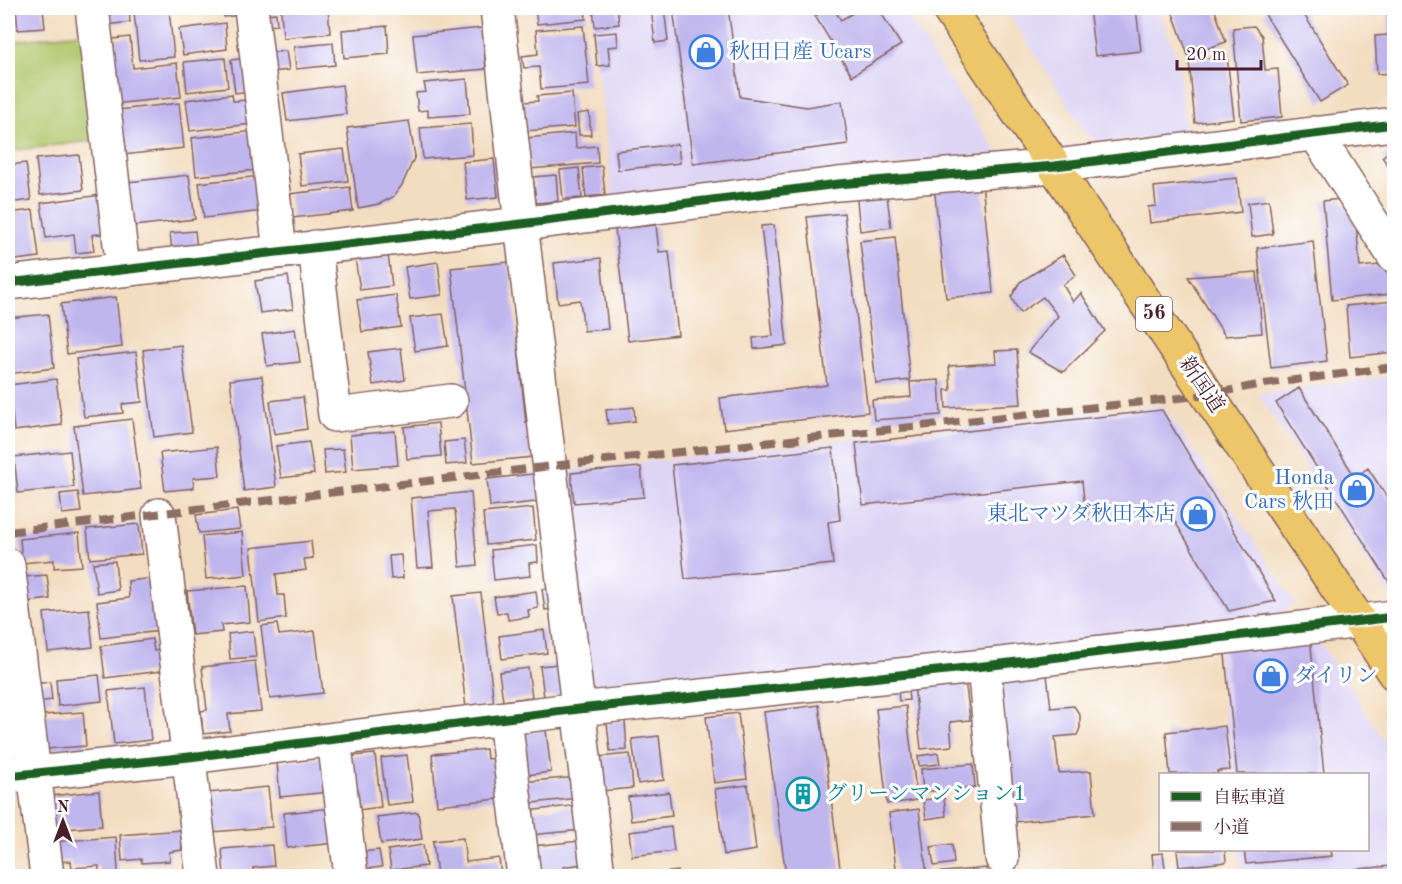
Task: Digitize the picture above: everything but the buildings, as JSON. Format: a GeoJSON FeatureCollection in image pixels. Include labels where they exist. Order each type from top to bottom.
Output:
{"type":"FeatureCollection","features":[{"type":"Feature","properties":{"kind":"main road","name":"新国道"},"geometry":{"type":"LineString","coordinates":[[948,8],[1395,673]]}},
{"type":"Feature","properties":{"kind":"street"},"geometry":{"type":"LineString","coordinates":[[92,8],[123,269]]}},
{"type":"Feature","properties":{"kind":"street"},"geometry":{"type":"LineString","coordinates":[[251,8],[280,251]]}},
{"type":"Feature","properties":{"kind":"street"},"geometry":{"type":"LineString","coordinates":[[498,8],[521,224],[598,876]]}},
{"type":"Feature","properties":{"kind":"street"},"geometry":{"type":"LineString","coordinates":[[8,284],[838,184],[1055,166],[1395,124]]}},
{"type":"Feature","properties":{"kind":"street"},"geometry":{"type":"LineString","coordinates":[[1315,133],[1395,256]]}},
{"type":"Feature","properties":{"kind":"street"},"geometry":{"type":"LineString","coordinates":[[315,247],[336,415],[451,401]]}},
{"type":"Feature","properties":{"kind":"street"},"geometry":{"type":"LineString","coordinates":[[159,515],[203,876]]}},
{"type":"Feature","properties":{"kind":"street"},"geometry":{"type":"LineString","coordinates":[[8,565],[21,774],[46,876]]}},
{"type":"Feature","properties":{"kind":"street"},"geometry":{"type":"LineString","coordinates":[[21,774],[189,758],[579,709],[984,666],[1395,617]]}},
{"type":"Feature","properties":{"kind":"street"},"geometry":{"type":"LineString","coordinates":[[984,666],[1002,858]]}},
{"type":"Feature","properties":{"kind":"street"},"geometry":{"type":"LineString","coordinates":[[505,719],[524,876]]}},
{"type":"Feature","properties":{"kind":"street"},"geometry":{"type":"LineString","coordinates":[[334,739],[351,876]]}},
{"type":"Feature","properties":{"kind":"shaded area"},"geometry":{"type":"Polygon","coordinates":[[[591,8],[902,8],[998,153],[613,199],[591,8]]]}},
{"type":"Feature","properties":{"kind":"shaded area"},"geometry":{"type":"Polygon","coordinates":[[[1005,8],[1157,8],[1178,59],[1186,135],[1101,142],[1088,135],[1005,8]]]}},
{"type":"Feature","properties":{"kind":"shaded area"},"geometry":{"type":"Polygon","coordinates":[[[1394,376],[1394,599],[1258,394],[1394,376]]]}},
{"type":"Feature","properties":{"kind":"shaded area"},"geometry":{"type":"Polygon","coordinates":[[[1163,405],[1295,603],[1275,617],[592,704],[563,471],[1163,405]]]}},
{"type":"Feature","properties":{"kind":"shaded area"},"geometry":{"type":"Polygon","coordinates":[[[1312,630],[1394,756],[1394,876],[1326,876],[1325,868],[1241,876],[1239,851],[1369,851],[1369,773],[1231,773],[1217,643],[1312,630]]]}},
{"type":"Feature","properties":{"kind":"green space"},"geometry":{"type":"Polygon","coordinates":[[[87,32],[99,140],[8,151],[8,42],[87,32]]]}},
{"type":"Feature","properties":{"kind":"marked path"},"geometry":{"type":"LineString","coordinates":[[8,532],[551,466],[1207,395],[1257,385],[1394,367]]}},
{"type":"Feature","properties":{"kind":"cycle path"},"geometry":{"type":"LineString","coordinates":[[8,283],[521,224],[838,184],[1055,166],[1394,124]]}},
{"type":"Feature","properties":{"kind":"cycle path"},"geometry":{"type":"LineString","coordinates":[[8,776],[189,757],[579,709],[984,666],[1394,617]]}},
{"type":"Feature","properties":{"kind":"place","name":"秋田日産 Ucars"},"geometry":{"type":"Point","coordinates":[706,52]}},
{"type":"Feature","properties":{"kind":"place","name":"Honda Cars 秋田"},"geometry":{"type":"Point","coordinates":[1357,490]}},
{"type":"Feature","properties":{"kind":"place","name":"東北マツダ秋田本店"},"geometry":{"type":"Point","coordinates":[1198,514]}},
{"type":"Feature","properties":{"kind":"place","name":"ダイリン"},"geometry":{"type":"Point","coordinates":[1271,676]}},
{"type":"Feature","properties":{"kind":"place","name":"グリーンマンション1"},"geometry":{"type":"Point","coordinates":[803,794]}}]}
